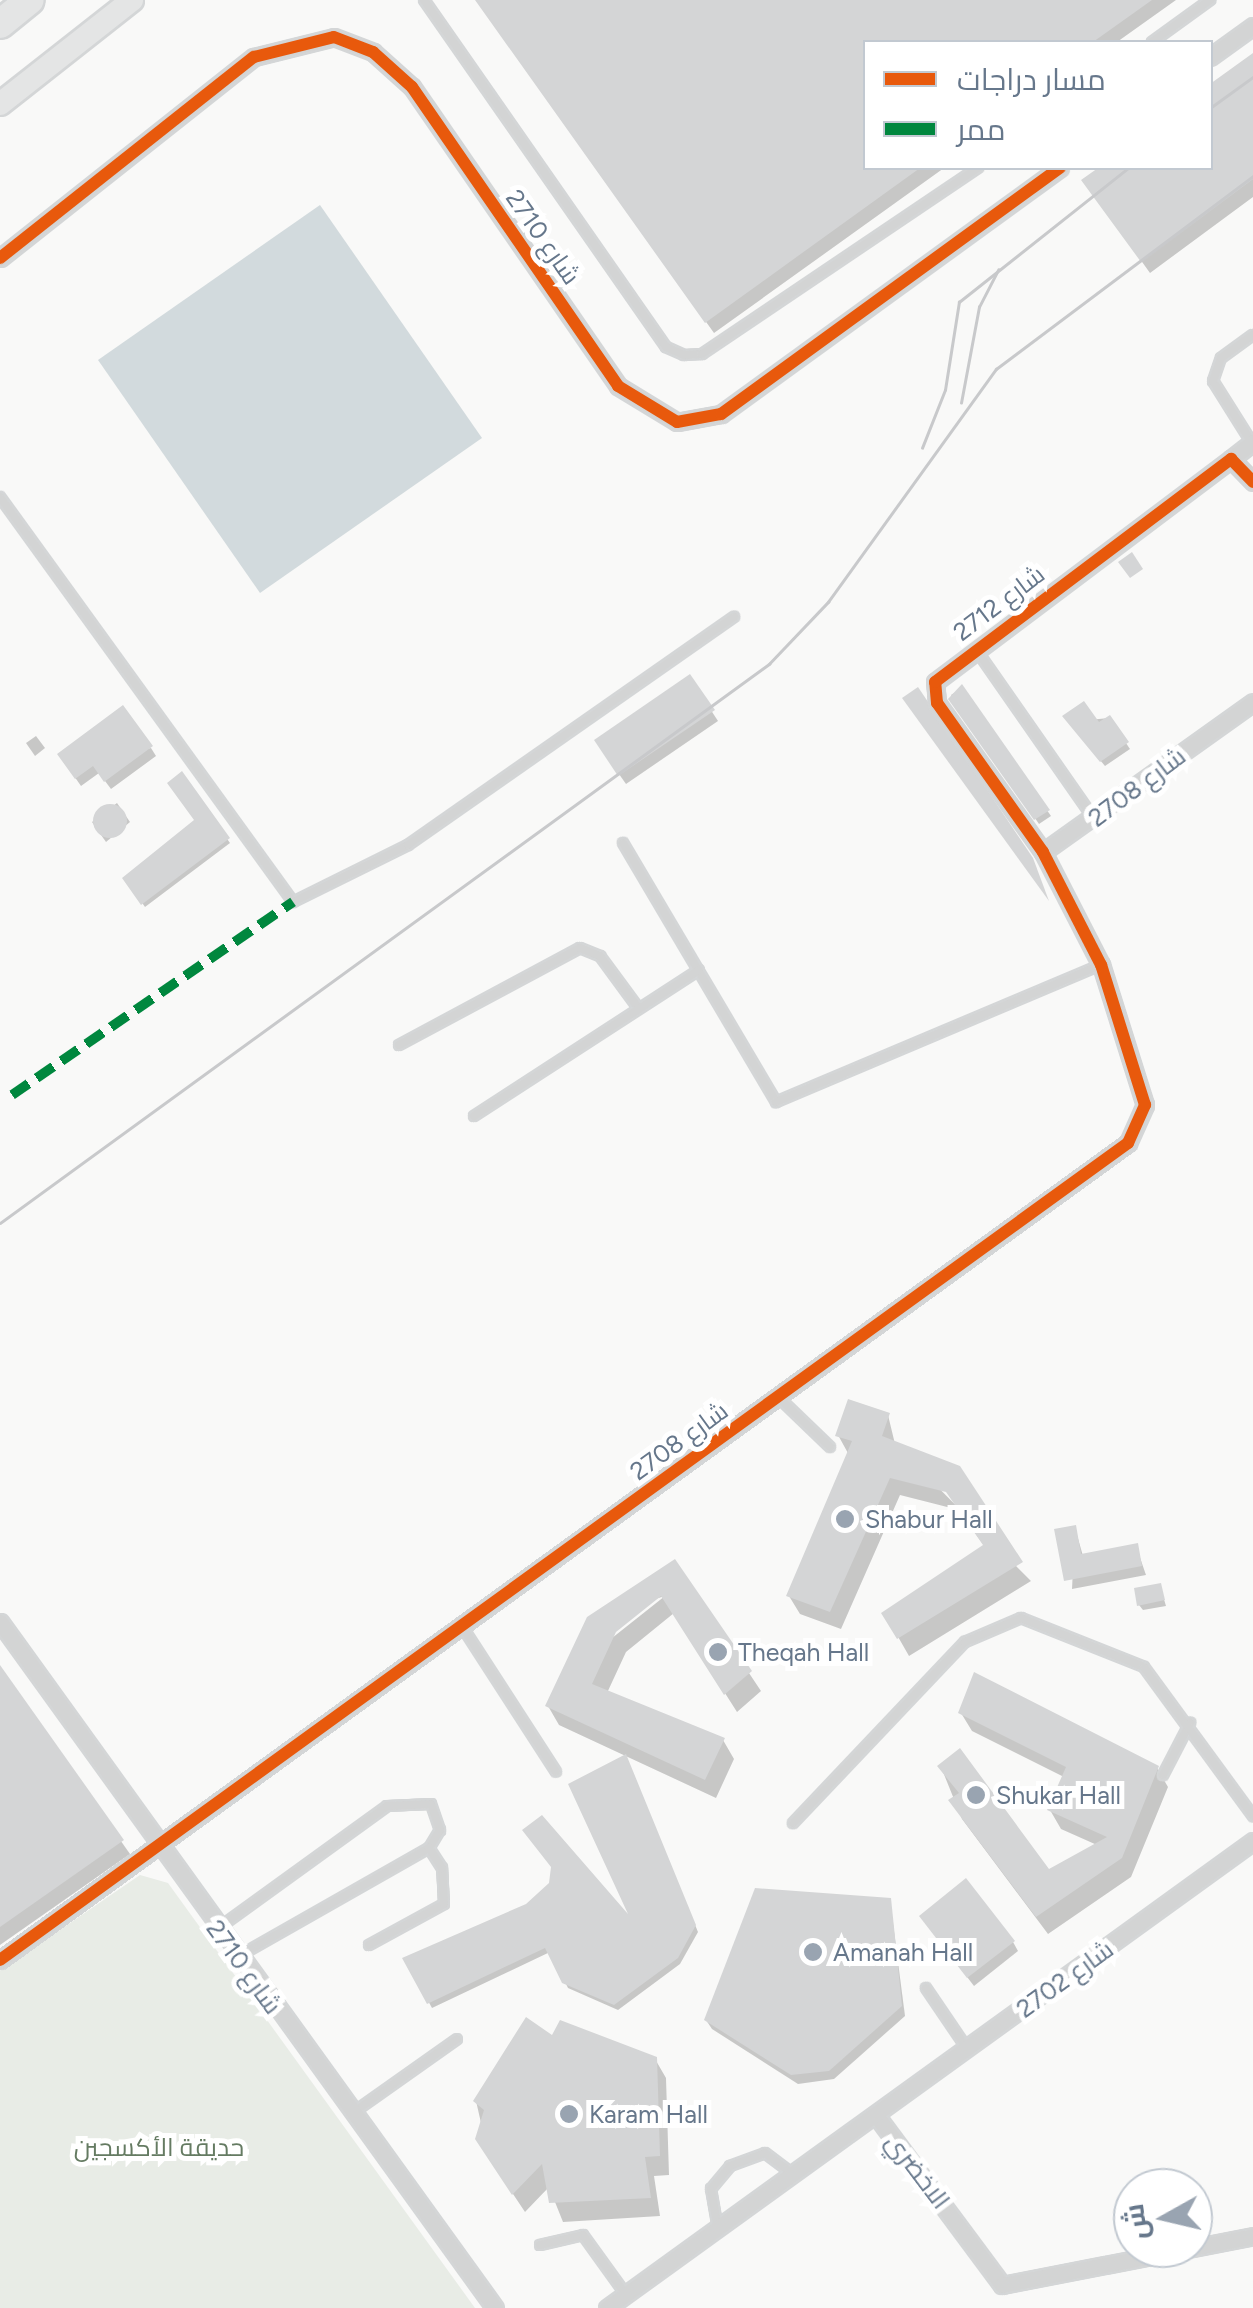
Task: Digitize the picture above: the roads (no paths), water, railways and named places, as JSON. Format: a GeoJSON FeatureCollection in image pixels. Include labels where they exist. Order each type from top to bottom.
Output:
{"type":"FeatureCollection","features":[{"type":"Feature","properties":{"kind":"highway"},"geometry":{"type":"LineString","coordinates":[[0,24],[30,0]]}},
{"type":"Feature","properties":{"kind":"main road"},"geometry":{"type":"LineString","coordinates":[[0,104],[132,0]]}},
{"type":"Feature","properties":{"kind":"street"},"geometry":{"type":"LineString","coordinates":[[1213,55],[1253,26]]}},
{"type":"Feature","properties":{"kind":"street","name":"شارع 2710"},"geometry":{"type":"LineString","coordinates":[[0,258],[254,57],[334,37],[373,52],[412,87],[618,386],[677,422],[721,414],[1057,170]]}},
{"type":"Feature","properties":{"kind":"street","name":"شارع 2712"},"geometry":{"type":"LineString","coordinates":[[1044,852],[934,695],[937,677],[1253,442]]}},
{"type":"Feature","properties":{"kind":"street"},"geometry":{"type":"LineString","coordinates":[[1231,458],[1253,482]]}},
{"type":"Feature","properties":{"kind":"street","name":"شارع 2708"},"geometry":{"type":"LineString","coordinates":[[0,1960],[463,1628],[1128,1142],[1144,1105],[1101,966],[1044,852],[1094,820],[1253,702]]}},
{"type":"Feature","properties":{"kind":"street","name":"شارع 2710"},"geometry":{"type":"LineString","coordinates":[[0,1622],[158,1849],[495,2308]]}},
{"type":"Feature","properties":{"kind":"street","name":"شارع 2702"},"geometry":{"type":"LineString","coordinates":[[878,2118],[1253,1841]]}},
{"type":"Feature","properties":{"kind":"street","name":"الاخضري"},"geometry":{"type":"LineString","coordinates":[[607,2308],[878,2118],[1002,2285],[1253,2236]]}},
{"type":"Feature","properties":{"kind":"lane"},"geometry":{"type":"LineString","coordinates":[[424,0],[666,347],[684,354],[702,354],[975,170]]}},
{"type":"Feature","properties":{"kind":"lane"},"geometry":{"type":"LineString","coordinates":[[1155,40],[1210,0]]}},
{"type":"Feature","properties":{"kind":"lane"},"geometry":{"type":"LineString","coordinates":[[1253,335],[1221,358],[1212,381],[1253,442]]}},
{"type":"Feature","properties":{"kind":"lane"},"geometry":{"type":"LineString","coordinates":[[0,497],[292,902],[408,845],[734,617]]}},
{"type":"Feature","properties":{"kind":"lane"},"geometry":{"type":"LineString","coordinates":[[976,648],[1094,820]]}},
{"type":"Feature","properties":{"kind":"lane"},"geometry":{"type":"LineString","coordinates":[[623,843],[699,970],[764,1094],[776,1102],[1101,966]]}},
{"type":"Feature","properties":{"kind":"lane"},"geometry":{"type":"LineString","coordinates":[[399,1045],[580,948],[600,956],[636,1005]]}},
{"type":"Feature","properties":{"kind":"lane"},"geometry":{"type":"LineString","coordinates":[[474,1116],[636,1005],[699,970]]}},
{"type":"Feature","properties":{"kind":"lane"},"geometry":{"type":"LineString","coordinates":[[778,1397],[830,1447]]}},
{"type":"Feature","properties":{"kind":"lane"},"geometry":{"type":"LineString","coordinates":[[793,1823],[955,1652],[1002,1623],[1038,1620],[1114,1650],[1144,1668],[1190,1723],[1253,1816]]}},
{"type":"Feature","properties":{"kind":"lane"},"geometry":{"type":"LineString","coordinates":[[463,1628],[556,1772]]}},
{"type":"Feature","properties":{"kind":"lane"},"geometry":{"type":"LineString","coordinates":[[1164,1775],[1190,1723]]}},
{"type":"Feature","properties":{"kind":"lane"},"geometry":{"type":"LineString","coordinates":[[216,1929],[387,1806],[431,1804],[440,1830],[429,1848],[237,1957]]}},
{"type":"Feature","properties":{"kind":"lane"},"geometry":{"type":"LineString","coordinates":[[369,1945],[444,1904],[447,1886],[429,1848]]}},
{"type":"Feature","properties":{"kind":"lane"},"geometry":{"type":"LineString","coordinates":[[926,1988],[969,2050]]}},
{"type":"Feature","properties":{"kind":"lane"},"geometry":{"type":"LineString","coordinates":[[351,2114],[457,2039]]}},
{"type":"Feature","properties":{"kind":"lane"},"geometry":{"type":"LineString","coordinates":[[718,2230],[711,2189],[730,2166],[765,2154],[794,2174]]}},
{"type":"Feature","properties":{"kind":"lane"},"geometry":{"type":"LineString","coordinates":[[540,2244],[583,2236],[627,2296]]}},
{"type":"Feature","properties":{"kind":"tram line"},"geometry":{"type":"LineString","coordinates":[[1213,106],[1253,77]]}},
{"type":"Feature","properties":{"kind":"tram line"},"geometry":{"type":"LineString","coordinates":[[922,448],[945,390],[959,302],[1125,170]]}},
{"type":"Feature","properties":{"kind":"tram line"},"geometry":{"type":"LineString","coordinates":[[0,1223],[769,664],[828,602],[996,369],[1253,176]]}},
{"type":"Feature","properties":{"kind":"tram line"},"geometry":{"type":"LineString","coordinates":[[961,403],[979,307],[998,270]]}},
{"type":"Feature","properties":{"kind":"place","name":"Shabur Hall"},"geometry":{"type":"Point","coordinates":[845,1519]}},
{"type":"Feature","properties":{"kind":"place","name":"Theqah Hall"},"geometry":{"type":"Point","coordinates":[718,1652]}},
{"type":"Feature","properties":{"kind":"place","name":"Shukar Hall"},"geometry":{"type":"Point","coordinates":[976,1795]}},
{"type":"Feature","properties":{"kind":"place","name":"Amanah Hall"},"geometry":{"type":"Point","coordinates":[813,1952]}},
{"type":"Feature","properties":{"kind":"place","name":"Karam Hall"},"geometry":{"type":"Point","coordinates":[569,2114]}},
{"type":"Feature","properties":{"kind":"park label","name":"حديقة الأكسجين"},"geometry":{"type":"Point","coordinates":[159,2147]}}]}
